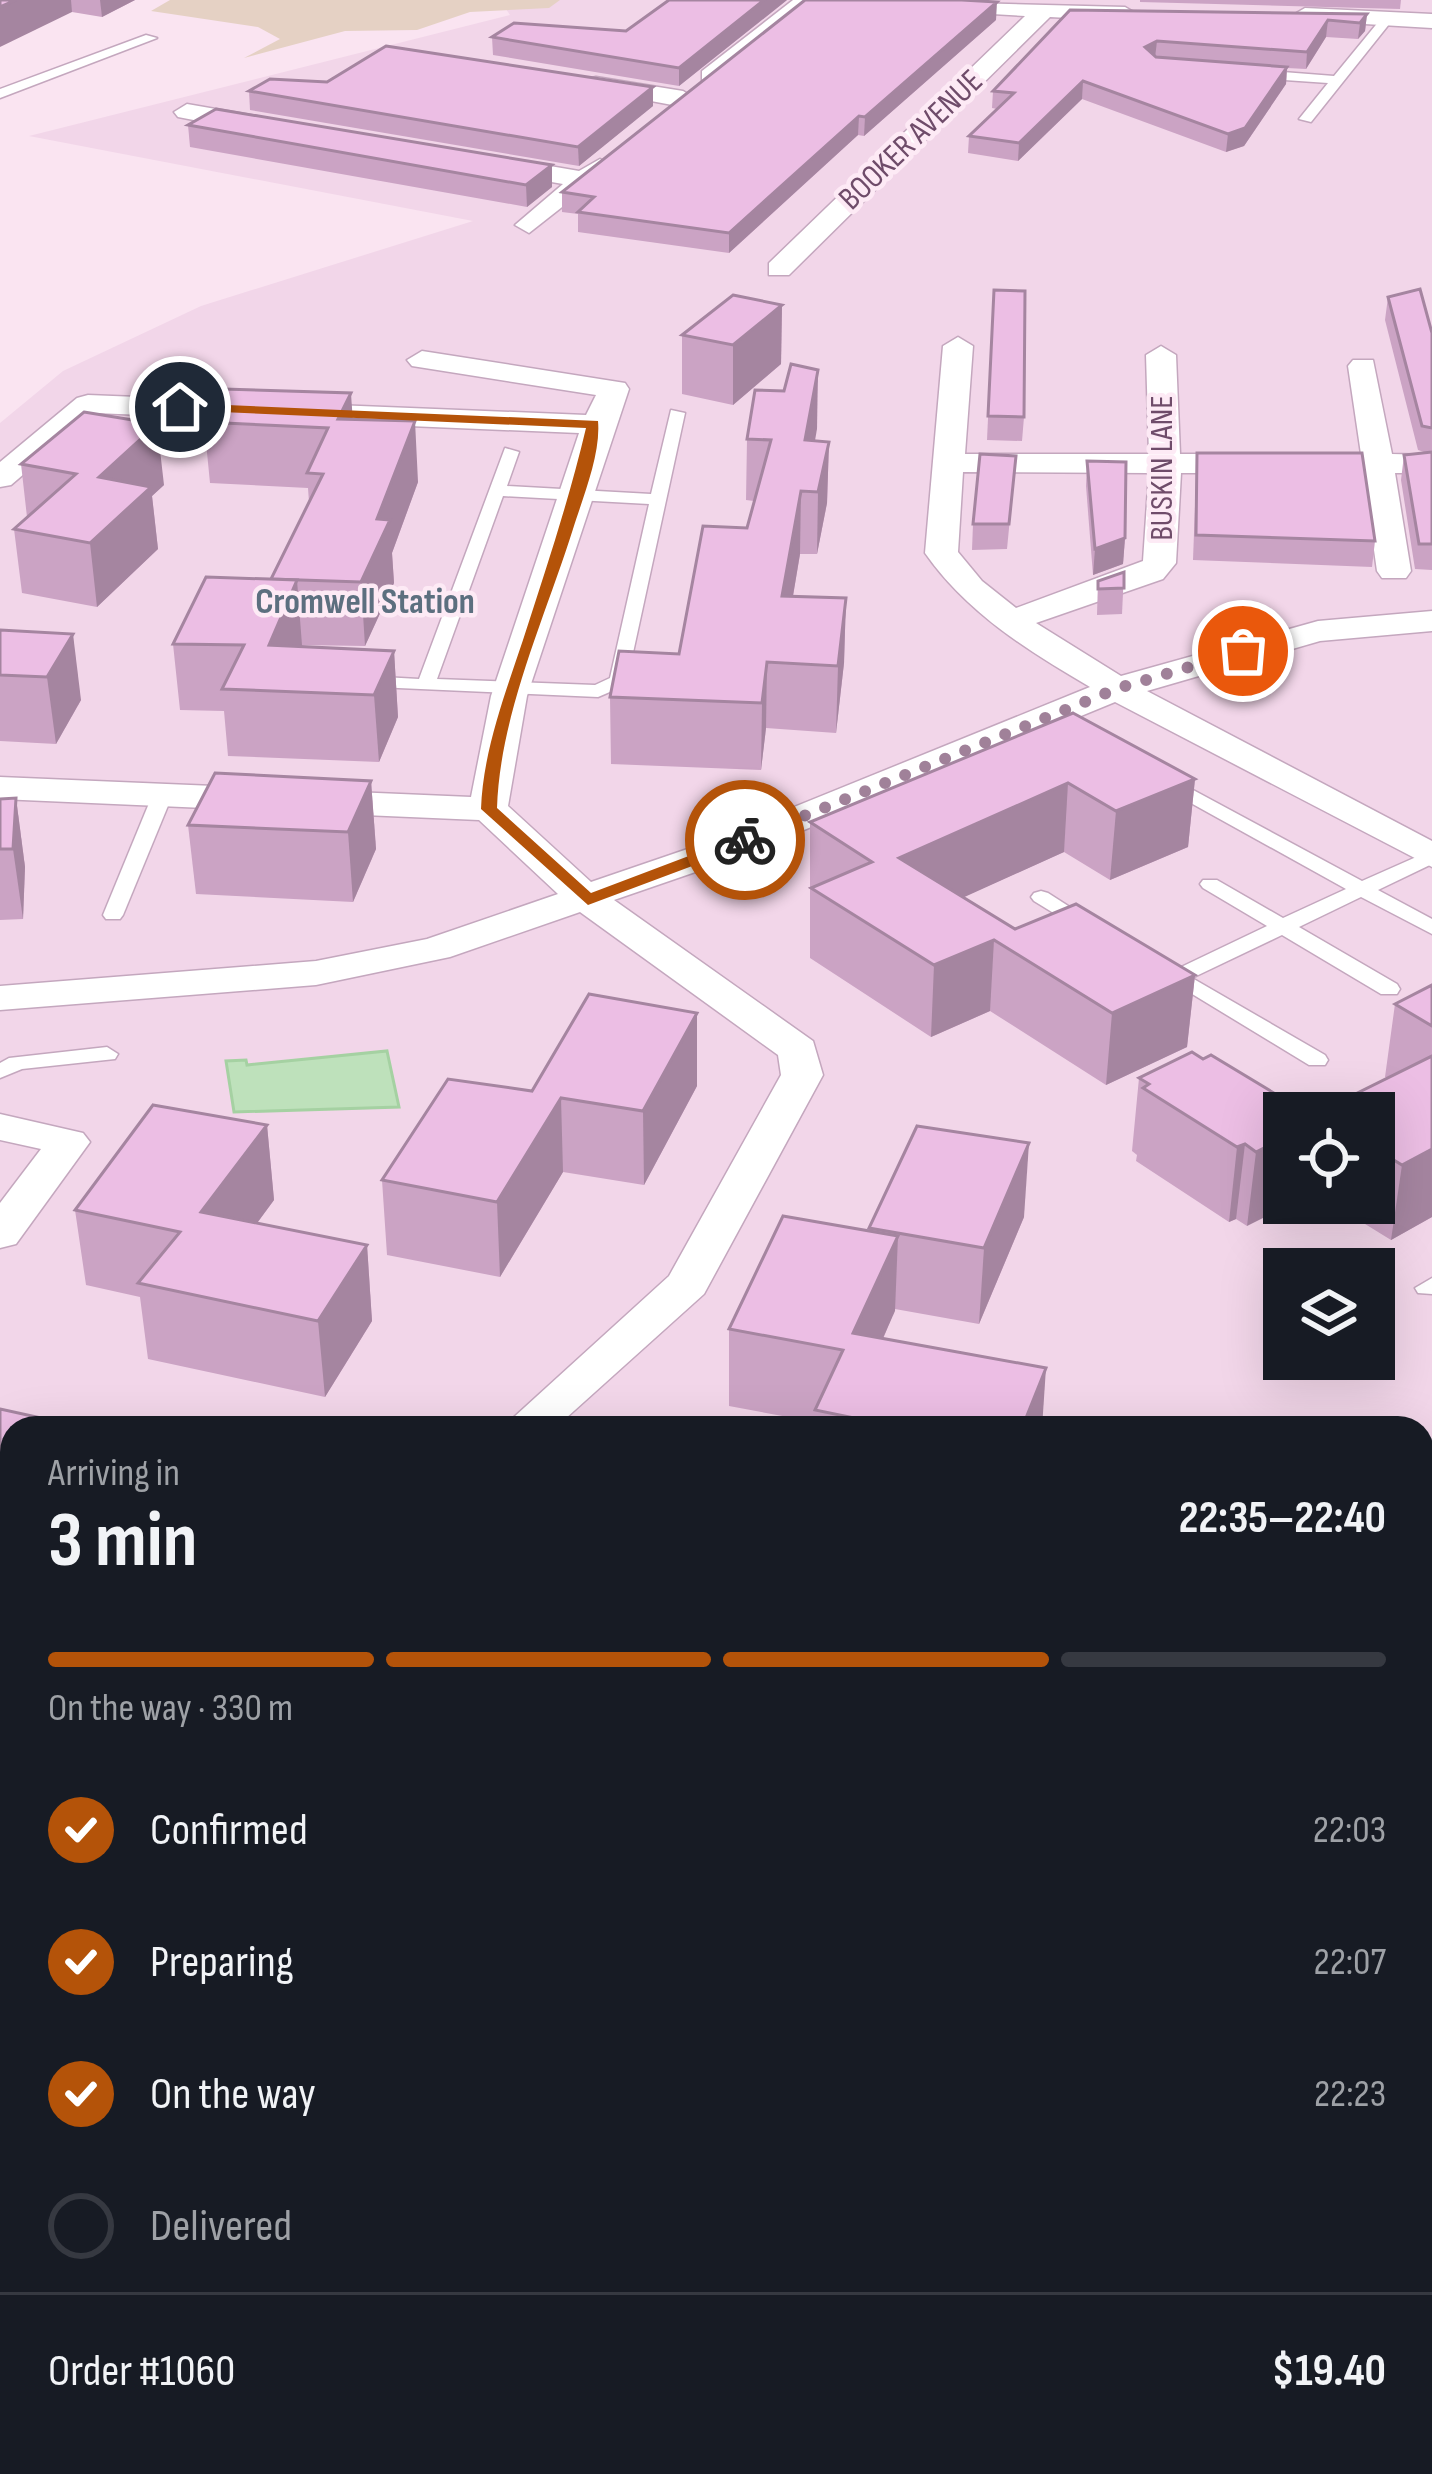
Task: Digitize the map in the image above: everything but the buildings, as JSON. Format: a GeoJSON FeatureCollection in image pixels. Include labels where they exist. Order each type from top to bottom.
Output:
{"type":"FeatureCollection","features":[{"type":"Feature","properties":{"kind":"street"},"geometry":{"type":"LineString","coordinates":[[650,126],[808,0]]}},
{"type":"Feature","properties":{"kind":"street"},"geometry":{"type":"LineString","coordinates":[[870,0],[1150,15]]}},
{"type":"Feature","properties":{"kind":"street","name":"BOOKER AVENUE"},"geometry":{"type":"LineString","coordinates":[[779,269],[1043,10]]}},
{"type":"Feature","properties":{"kind":"street"},"geometry":{"type":"LineString","coordinates":[[1284,15],[1432,21]]}},
{"type":"Feature","properties":{"kind":"street"},"geometry":{"type":"LineString","coordinates":[[569,80],[683,99]]}},
{"type":"Feature","properties":{"kind":"street"},"geometry":{"type":"LineString","coordinates":[[187,112],[281,128]]}},
{"type":"Feature","properties":{"kind":"street"},"geometry":{"type":"LineString","coordinates":[[530,225],[618,153]]}},
{"type":"Feature","properties":{"kind":"street"},"geometry":{"type":"LineString","coordinates":[[468,160],[585,180]]}},
{"type":"Feature","properties":{"kind":"street"},"geometry":{"type":"LineString","coordinates":[[958,346],[941,553],[950,572],[1010,621],[1119,688],[1432,856]]}},
{"type":"Feature","properties":{"kind":"street","name":"BUSKIN LANE"},"geometry":{"type":"LineString","coordinates":[[1010,621],[1151,572],[1163,550],[1161,355]]}},
{"type":"Feature","properties":{"kind":"street"},"geometry":{"type":"LineString","coordinates":[[422,360],[614,389],[593,424],[578,494],[514,687],[490,780],[489,809]]}},
{"type":"Feature","properties":{"kind":"street"},"geometry":{"type":"LineString","coordinates":[[1364,366],[1394,571]]}},
{"type":"Feature","properties":{"kind":"street"},"geometry":{"type":"LineString","coordinates":[[0,478],[88,404],[593,424]]}},
{"type":"Feature","properties":{"kind":"street"},"geometry":{"type":"LineString","coordinates":[[949,463],[1432,464]]}},
{"type":"Feature","properties":{"kind":"street"},"geometry":{"type":"LineString","coordinates":[[0,998],[316,973],[436,949],[588,900],[1119,688],[1318,631],[1432,621]]}},
{"type":"Feature","properties":{"kind":"street"},"geometry":{"type":"LineString","coordinates":[[0,788],[489,809],[588,900],[798,1050],[802,1075],[688,1284],[540,1416]]}},
{"type":"Feature","properties":{"kind":"street"},"geometry":{"type":"LineString","coordinates":[[0,1127],[68,1142],[0,1234]]}},
{"type":"Feature","properties":{"kind":"lane"},"geometry":{"type":"LineString","coordinates":[[1306,119],[1388,18]]}},
{"type":"Feature","properties":{"kind":"lane"},"geometry":{"type":"LineString","coordinates":[[0,94],[152,38]]}},
{"type":"Feature","properties":{"kind":"lane"},"geometry":{"type":"LineString","coordinates":[[1247,73],[1338,80]]}},
{"type":"Feature","properties":{"kind":"lane"},"geometry":{"type":"LineString","coordinates":[[383,683],[598,691],[619,681],[677,413]]}},
{"type":"Feature","properties":{"kind":"lane"},"geometry":{"type":"LineString","coordinates":[[426,684],[511,452]]}},
{"type":"Feature","properties":{"kind":"lane"},"geometry":{"type":"LineString","coordinates":[[498,491],[656,499]]}},
{"type":"Feature","properties":{"kind":"lane"},"geometry":{"type":"LineString","coordinates":[[1156,776],[1432,928]]}},
{"type":"Feature","properties":{"kind":"lane"},"geometry":{"type":"LineString","coordinates":[[113,915],[162,796]]}},
{"type":"Feature","properties":{"kind":"lane"},"geometry":{"type":"LineString","coordinates":[[1177,977],[1432,856]]}},
{"type":"Feature","properties":{"kind":"lane"},"geometry":{"type":"LineString","coordinates":[[1210,884],[1389,989]]}},
{"type":"Feature","properties":{"kind":"lane"},"geometry":{"type":"LineString","coordinates":[[1041,897],[1317,1060]]}},
{"type":"Feature","properties":{"kind":"lane"},"geometry":{"type":"LineString","coordinates":[[0,1071],[17,1063],[107,1054]]}},
{"type":"Feature","properties":{"kind":"shaded area"},"geometry":{"type":"Polygon","coordinates":[[[170,0],[560,0],[549,8],[470,12],[417,30],[345,31],[244,58],[280,39],[258,27],[151,11],[170,0]]]}},
{"type":"Feature","properties":{"kind":"shaded area"},"geometry":{"type":"Polygon","coordinates":[[[500,0],[1432,0],[1432,1416],[0,1416],[0,423],[63,371],[201,306],[473,221],[29,136],[510,15],[500,0]]]}},
{"type":"Feature","properties":{"kind":"shaded area"},"geometry":{"type":"Polygon","coordinates":[[[387,1051],[399,1107],[234,1112],[226,1061],[246,1060],[247,1065],[387,1051]]]}},
{"type":"Feature","properties":{"kind":"way so far"},"geometry":{"type":"LineString","coordinates":[[745,840],[1119,688],[1243,651]]}},
{"type":"Feature","properties":{"kind":"district","name":"Cromwell Station"},"geometry":{"type":"Point","coordinates":[365,602]}},
{"type":"Feature","properties":{"kind":"route"},"geometry":{"type":"LineString","coordinates":[[180,407],[593,424],[578,494],[514,687],[490,780],[489,809],[588,900],[745,840]]}}]}
